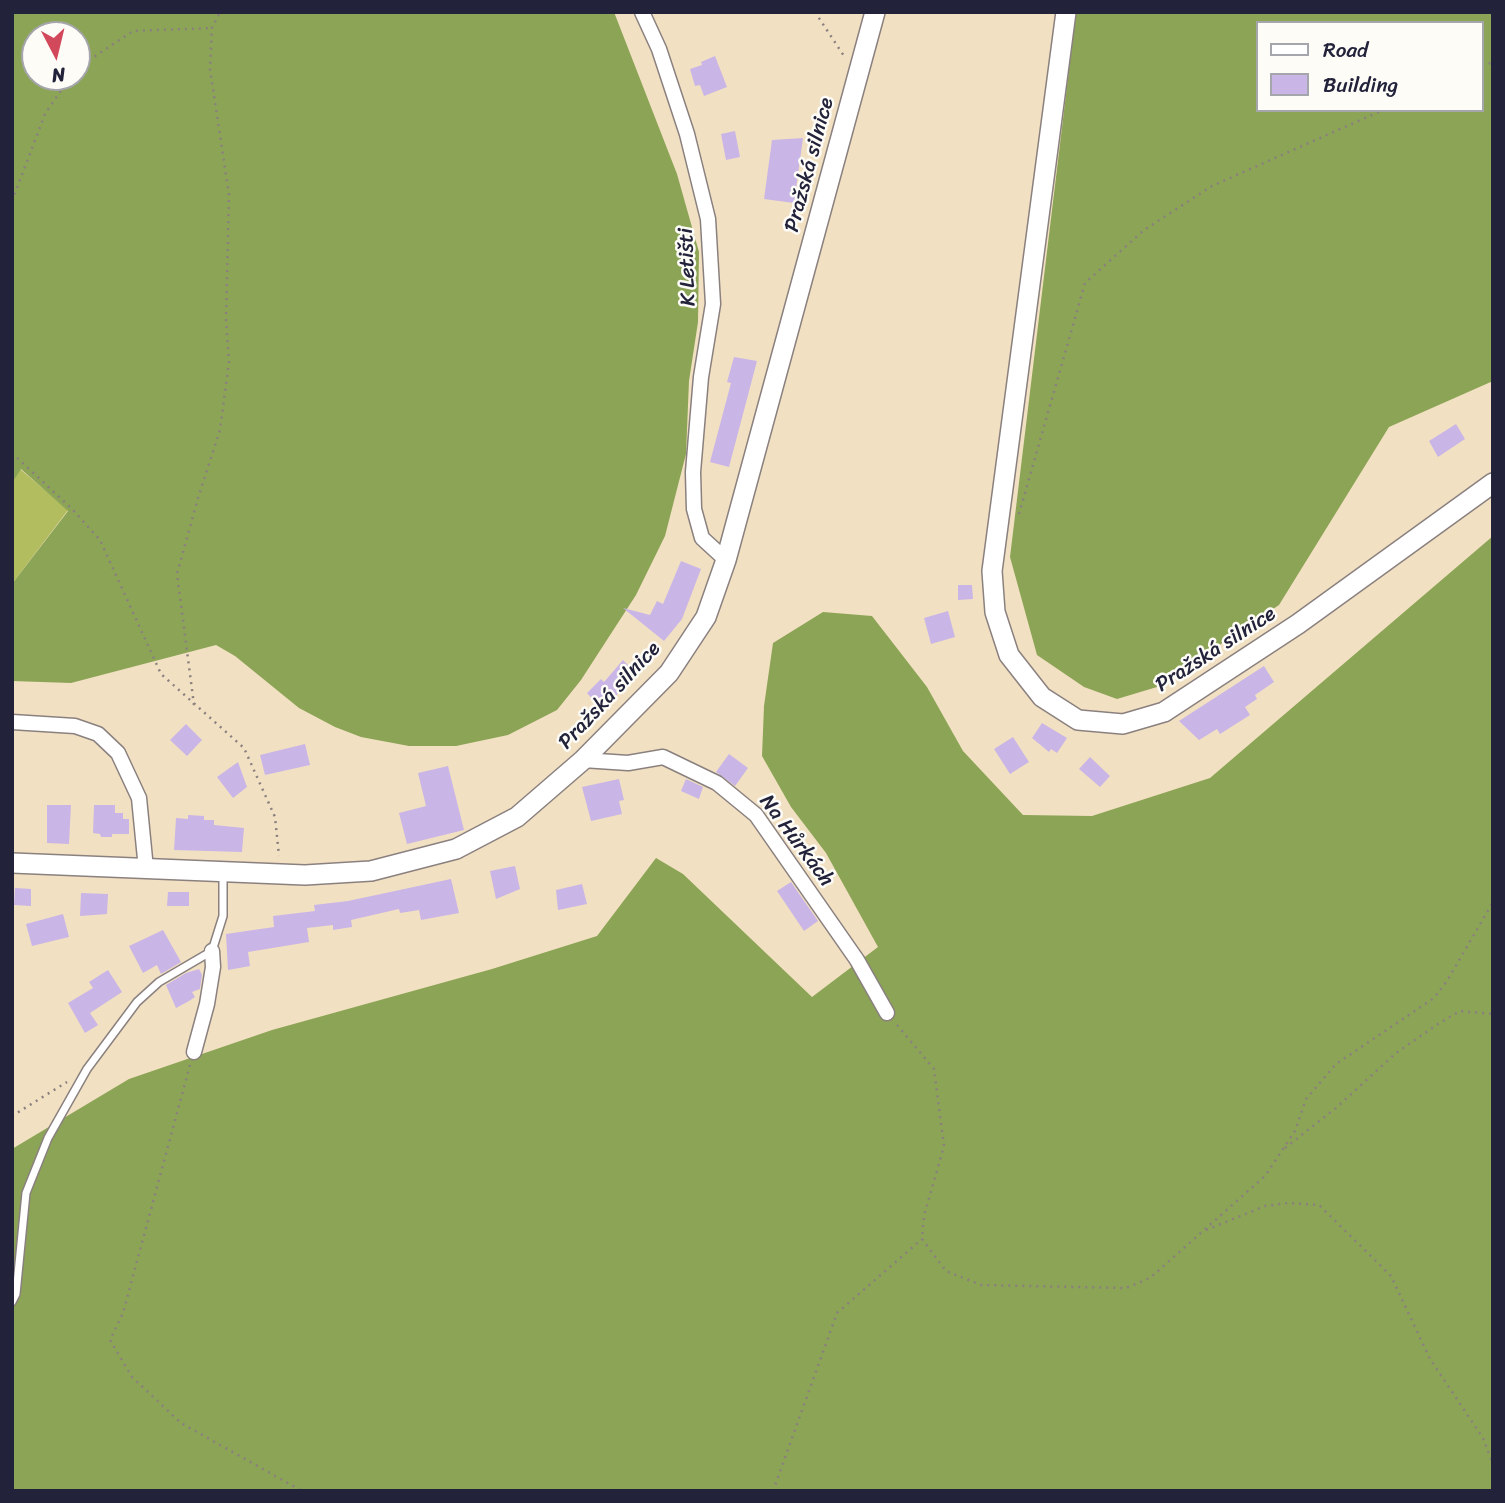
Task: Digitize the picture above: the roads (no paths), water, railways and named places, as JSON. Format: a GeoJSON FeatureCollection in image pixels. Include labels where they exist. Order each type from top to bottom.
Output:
{"type":"FeatureCollection","features":[{"type":"Feature","properties":{"kind":"street","name":"K Letišti"},"geometry":{"type":"LineString","coordinates":[[642,12],[659,49],[687,134],[708,219],[713,304],[701,377],[693,472],[694,509],[702,538],[726,560]]}},
{"type":"Feature","properties":{"kind":"street","name":"Pražská silnice"},"geometry":{"type":"LineString","coordinates":[[12,863],[305,875],[371,871],[456,849],[517,817],[583,760],[669,673],[706,617],[726,560],[875,12]]}},
{"type":"Feature","properties":{"kind":"street","name":"Pražská silnice"},"geometry":{"type":"LineString","coordinates":[[1066,12],[992,571],[995,612],[1009,655],[1042,697],[1078,720],[1123,724],[1164,712],[1298,624],[1493,483]]}},
{"type":"Feature","properties":{"kind":"street"},"geometry":{"type":"LineString","coordinates":[[12,722],[75,726],[98,734],[118,753],[139,798],[146,869]]}},
{"type":"Feature","properties":{"kind":"street","name":"Na Hůrkách"},"geometry":{"type":"LineString","coordinates":[[583,760],[628,763],[663,757],[717,783],[756,815],[857,960],[887,1013]]}},
{"type":"Feature","properties":{"kind":"street"},"geometry":{"type":"LineString","coordinates":[[194,1052],[207,1004],[213,967],[212,951]]}},
{"type":"Feature","properties":{"kind":"lane"},"geometry":{"type":"LineString","coordinates":[[12,1302],[16,1294],[26,1193],[48,1138],[87,1069],[137,1002],[159,982],[212,951],[223,916],[223,871]]}}]}
